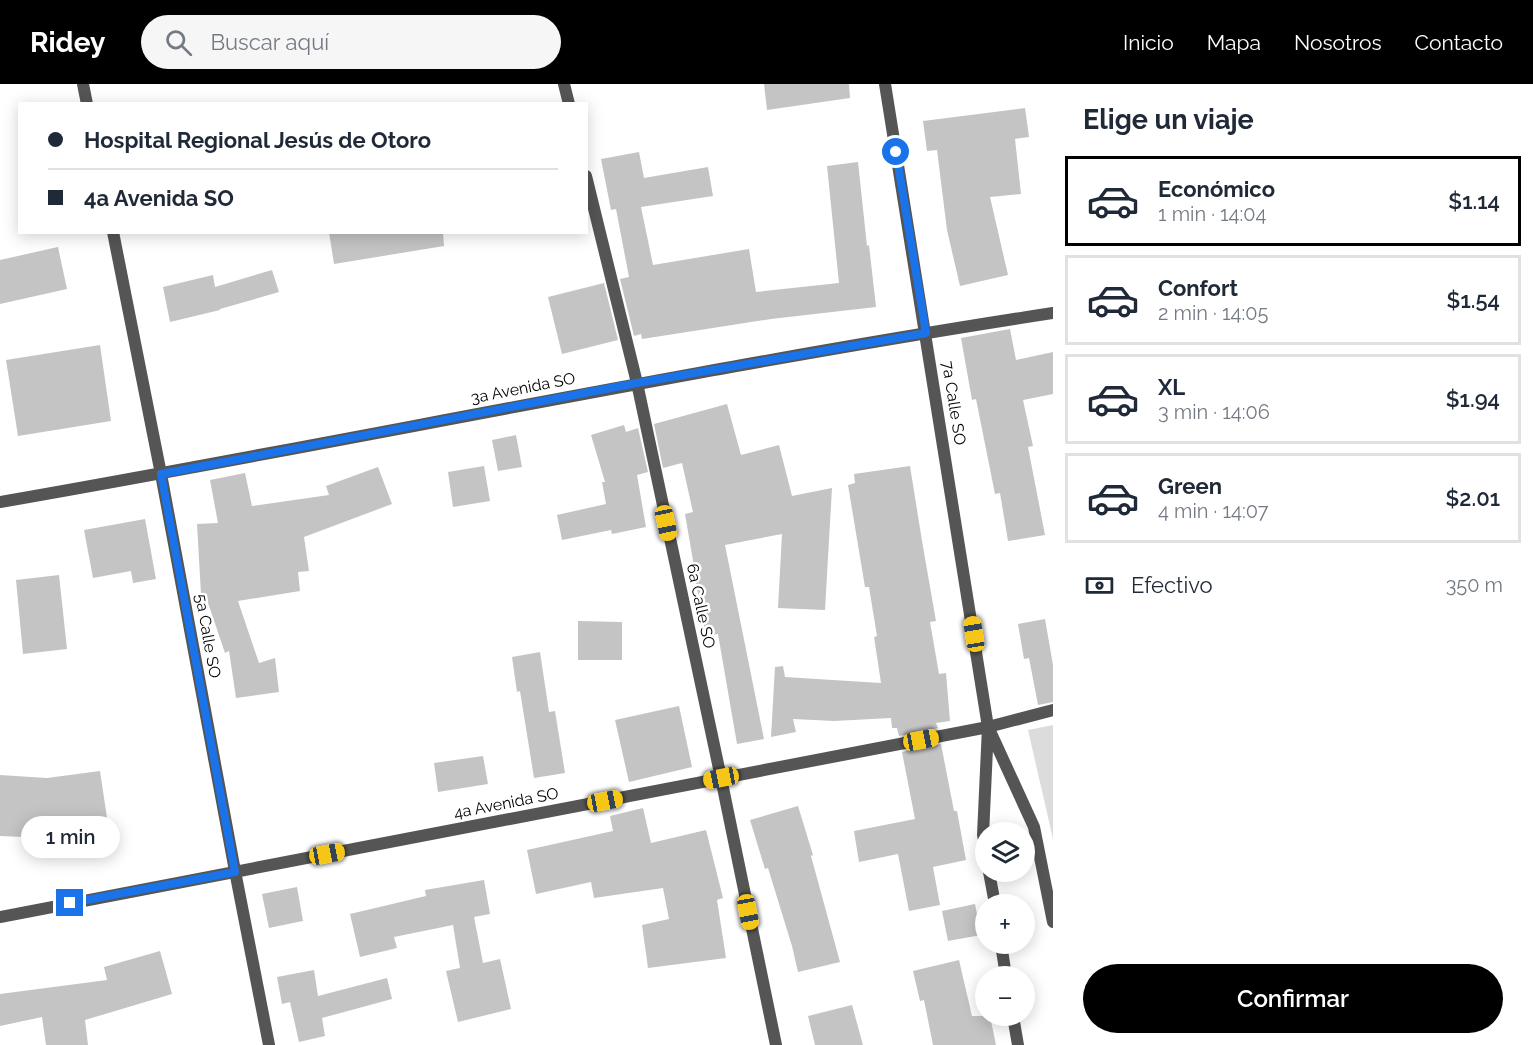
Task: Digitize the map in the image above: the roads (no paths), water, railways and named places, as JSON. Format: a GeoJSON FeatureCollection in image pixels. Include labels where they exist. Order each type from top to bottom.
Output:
{"type":"FeatureCollection","features":[{"type":"Feature","properties":{"kind":"street"},"geometry":{"type":"LineString","coordinates":[[83,84],[87,102]]}},
{"type":"Feature","properties":{"kind":"street"},"geometry":{"type":"LineString","coordinates":[[564,84],[568,102]]}},
{"type":"Feature","properties":{"kind":"street","name":"7a Calle SO"},"geometry":{"type":"LineString","coordinates":[[885,84],[988,727],[984,822]]}},
{"type":"Feature","properties":{"kind":"street","name":"6a Calle SO"},"geometry":{"type":"LineString","coordinates":[[588,184],[637,383],[776,1045]]}},
{"type":"Feature","properties":{"kind":"street","name":"5a Calle SO"},"geometry":{"type":"LineString","coordinates":[[113,234],[269,1045]]}},
{"type":"Feature","properties":{"kind":"street","name":"3a Avenida SO"},"geometry":{"type":"LineString","coordinates":[[0,502],[161,474],[637,383],[926,333],[1053,314]]}},
{"type":"Feature","properties":{"kind":"street","name":"4a Avenida SO"},"geometry":{"type":"LineString","coordinates":[[0,917],[988,727],[1053,710]]}},
{"type":"Feature","properties":{"kind":"street","name":"7a Calle SO"},"geometry":{"type":"LineString","coordinates":[[988,727],[1034,827],[1053,922]]}},
{"type":"Feature","properties":{"kind":"street"},"geometry":{"type":"LineString","coordinates":[[1015,1026],[1018,1045]]}}]}
